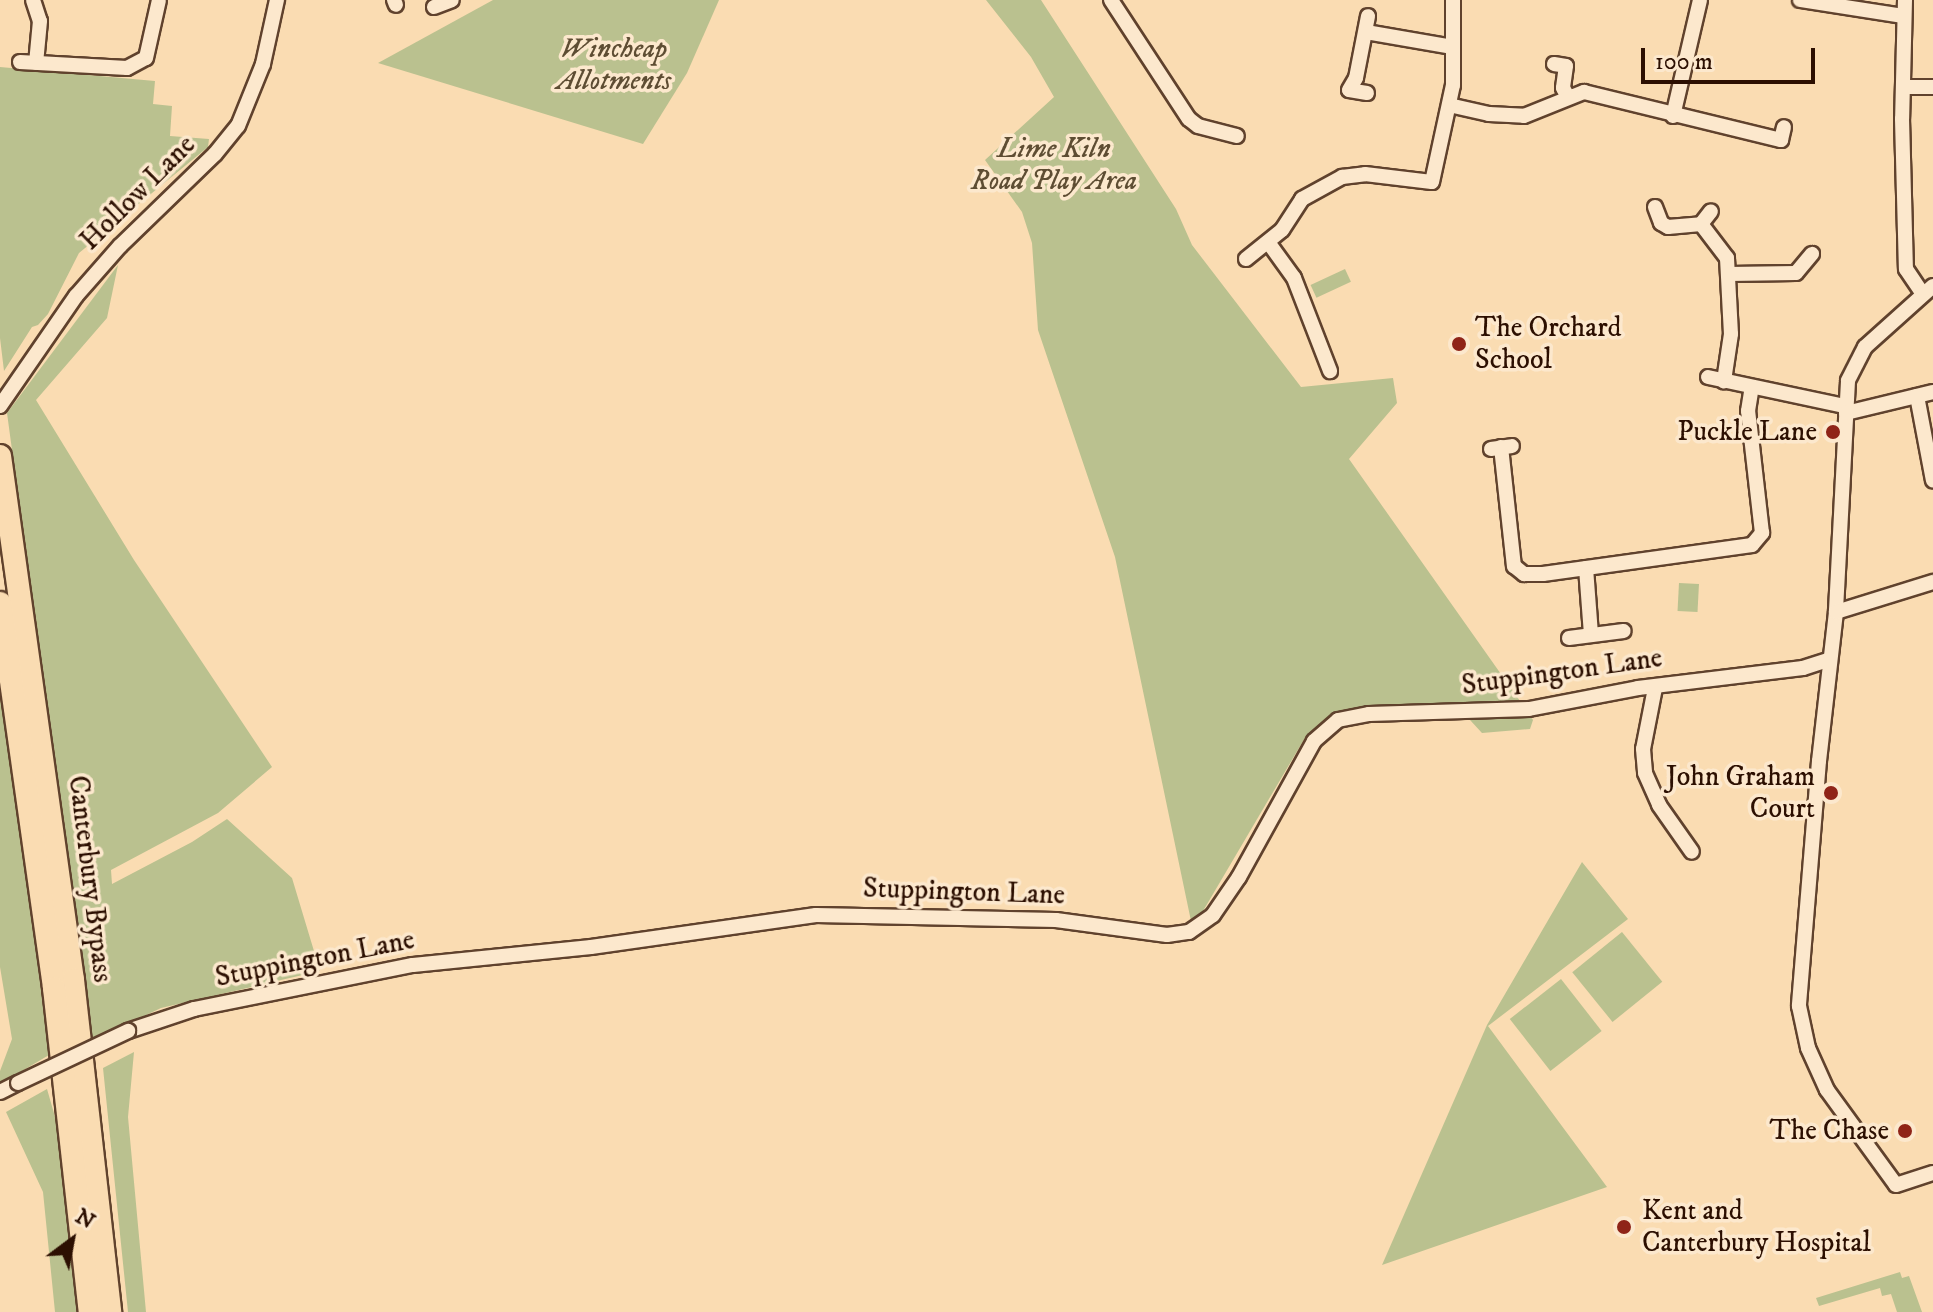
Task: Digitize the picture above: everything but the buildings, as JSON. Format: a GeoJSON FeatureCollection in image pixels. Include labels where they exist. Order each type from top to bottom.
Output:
{"type":"FeatureCollection","features":[{"type":"Feature","properties":{"kind":"highway","name":"Canterbury Bypass"},"geometry":{"type":"LineString","coordinates":[[0,456],[69,948],[110,1312]]}},
{"type":"Feature","properties":{"kind":"highway","name":"Canterbury Bypass"},"geometry":{"type":"LineString","coordinates":[[0,603],[54,988],[90,1312]]}},
{"type":"Feature","properties":{"kind":"street"},"geometry":{"type":"LineString","coordinates":[[33,0],[40,21],[36,63]]}},
{"type":"Feature","properties":{"kind":"street"},"geometry":{"type":"LineString","coordinates":[[20,62],[127,68],[141,62],[146,58],[159,0]]}},
{"type":"Feature","properties":{"kind":"street","name":"Hollow Lane"},"geometry":{"type":"LineString","coordinates":[[0,406],[76,296],[120,246],[215,154],[238,126],[263,64],[277,0]]}},
{"type":"Feature","properties":{"kind":"street"},"geometry":{"type":"LineString","coordinates":[[434,7],[452,0]]}},
{"type":"Feature","properties":{"kind":"street"},"geometry":{"type":"LineString","coordinates":[[1111,0],[1189,119],[1198,126],[1237,136]]}},
{"type":"Feature","properties":{"kind":"street"},"geometry":{"type":"LineString","coordinates":[[1246,259],[1282,230],[1302,199],[1350,174],[1432,182],[1449,105],[1453,0]]}},
{"type":"Feature","properties":{"kind":"street"},"geometry":{"type":"LineString","coordinates":[[1673,116],[1700,0]]}},
{"type":"Feature","properties":{"kind":"street"},"geometry":{"type":"LineString","coordinates":[[1800,0],[1903,16]]}},
{"type":"Feature","properties":{"kind":"street"},"geometry":{"type":"LineString","coordinates":[[1905,0],[1906,269],[1928,290],[1856,358],[1848,381],[1836,612],[1799,1006],[1808,1048],[1827,1090],[1896,1185],[1933,1173]]}},
{"type":"Feature","properties":{"kind":"street"},"geometry":{"type":"LineString","coordinates":[[1367,93],[1349,90],[1356,78],[1367,24],[1453,47]]}},
{"type":"Feature","properties":{"kind":"street"},"geometry":{"type":"LineString","coordinates":[[1554,64],[1566,66],[1563,88],[1568,97]]}},
{"type":"Feature","properties":{"kind":"street"},"geometry":{"type":"LineString","coordinates":[[1903,87],[1933,87]]}},
{"type":"Feature","properties":{"kind":"street"},"geometry":{"type":"LineString","coordinates":[[1449,105],[1504,116],[1524,116],[1584,92],[1781,140],[1784,127]]}},
{"type":"Feature","properties":{"kind":"street"},"geometry":{"type":"LineString","coordinates":[[1655,207],[1661,223],[1668,227],[1701,224],[1711,211]]}},
{"type":"Feature","properties":{"kind":"street"},"geometry":{"type":"LineString","coordinates":[[1701,224],[1727,258],[1731,334],[1724,381]]}},
{"type":"Feature","properties":{"kind":"street"},"geometry":{"type":"LineString","coordinates":[[1268,242],[1294,278],[1324,332],[1330,371]]}},
{"type":"Feature","properties":{"kind":"street"},"geometry":{"type":"LineString","coordinates":[[1729,274],[1796,273],[1812,254]]}},
{"type":"Feature","properties":{"kind":"street"},"geometry":{"type":"LineString","coordinates":[[1708,377],[1846,410],[1933,392]]}},
{"type":"Feature","properties":{"kind":"street"},"geometry":{"type":"LineString","coordinates":[[1501,447],[1514,566],[1518,571],[1532,575],[1752,545],[1759,540],[1762,525],[1748,411],[1752,387]]}},
{"type":"Feature","properties":{"kind":"street"},"geometry":{"type":"LineString","coordinates":[[1917,396],[1933,481]]}},
{"type":"Feature","properties":{"kind":"street"},"geometry":{"type":"LineString","coordinates":[[1586,568],[1591,635]]}},
{"type":"Feature","properties":{"kind":"street"},"geometry":{"type":"LineString","coordinates":[[1836,612],[1933,582]]}},
{"type":"Feature","properties":{"kind":"street"},"geometry":{"type":"LineString","coordinates":[[1569,638],[1624,631]]}},
{"type":"Feature","properties":{"kind":"street","name":"Stuppington Lane"},"geometry":{"type":"LineString","coordinates":[[0,1092],[128,1031],[194,1009],[413,965],[591,947],[816,915],[1056,920],[1167,935],[1189,932],[1213,915],[1239,877],[1314,741],[1338,720],[1360,715],[1483,713],[1520,709],[1803,668],[1830,659]]}},
{"type":"Feature","properties":{"kind":"street"},"geometry":{"type":"LineString","coordinates":[[1655,688],[1643,749],[1644,765],[1652,791],[1684,846]]}},
{"type":"Feature","properties":{"kind":"green space","name":"Wincheap Allotments"},"geometry":{"type":"Polygon","coordinates":[[[493,0],[719,0],[687,73],[643,144],[378,63],[493,0]]]}},
{"type":"Feature","properties":{"kind":"green space","name":"Lime Kiln Road Play Area"},"geometry":{"type":"Polygon","coordinates":[[[986,0],[1041,0],[1176,209],[1192,245],[1301,387],[1393,378],[1397,403],[1349,459],[1520,701],[1336,711],[1306,736],[1203,911],[1191,921],[1115,557],[1038,330],[1032,243],[1022,212],[985,160],[1054,97],[1031,57],[986,0]]]}},
{"type":"Feature","properties":{"kind":"green space"},"geometry":{"type":"Polygon","coordinates":[[[0,67],[155,81],[153,104],[172,106],[170,136],[209,139],[208,147],[79,253],[48,314],[32,327],[4,371],[0,338],[0,67]]]}},
{"type":"Feature","properties":{"kind":"green space"},"geometry":{"type":"Polygon","coordinates":[[[118,265],[107,318],[36,400],[134,560],[272,767],[218,813],[111,870],[112,884],[192,842],[227,819],[292,878],[320,971],[161,1008],[92,1041],[7,413],[118,265]]]}},
{"type":"Feature","properties":{"kind":"green space"},"geometry":{"type":"Polygon","coordinates":[[[1345,269],[1351,282],[1316,298],[1311,285],[1345,269]]]}},
{"type":"Feature","properties":{"kind":"green space"},"geometry":{"type":"Polygon","coordinates":[[[1679,583],[1699,584],[1698,612],[1678,611],[1679,583]]]}},
{"type":"Feature","properties":{"kind":"green space"},"geometry":{"type":"Polygon","coordinates":[[[0,698],[26,859],[49,1055],[0,1084],[0,1071],[12,1039],[0,967],[0,698]]]}},
{"type":"Feature","properties":{"kind":"green space"},"geometry":{"type":"Polygon","coordinates":[[[1528,713],[1533,720],[1530,729],[1482,733],[1470,720],[1528,713]]]}},
{"type":"Feature","properties":{"kind":"green space"},"geometry":{"type":"Polygon","coordinates":[[[1582,862],[1628,919],[1488,1026],[1607,1187],[1382,1265],[1487,1025],[1582,862]]]}},
{"type":"Feature","properties":{"kind":"green space"},"geometry":{"type":"Polygon","coordinates":[[[1622,932],[1662,982],[1613,1022],[1572,972],[1622,932]]]}},
{"type":"Feature","properties":{"kind":"green space"},"geometry":{"type":"Polygon","coordinates":[[[1561,979],[1602,1031],[1550,1071],[1510,1019],[1561,979]]]}},
{"type":"Feature","properties":{"kind":"green space"},"geometry":{"type":"Polygon","coordinates":[[[134,1052],[128,1117],[146,1312],[128,1312],[103,1068],[134,1052]]]}},
{"type":"Feature","properties":{"kind":"green space"},"geometry":{"type":"Polygon","coordinates":[[[47,1089],[60,1134],[80,1312],[55,1312],[43,1192],[6,1112],[47,1089]]]}},
{"type":"Feature","properties":{"kind":"green space"},"geometry":{"type":"Polygon","coordinates":[[[1900,1272],[1902,1278],[1909,1276],[1922,1312],[1897,1312],[1891,1294],[1882,1296],[1880,1288],[1819,1306],[1816,1298],[1900,1272]]]}},
{"type":"Feature","properties":{"kind":"place","name":"The Orchard School"},"geometry":{"type":"Point","coordinates":[1459,344]}},
{"type":"Feature","properties":{"kind":"place","name":"Puckle Lane"},"geometry":{"type":"Point","coordinates":[1833,432]}},
{"type":"Feature","properties":{"kind":"place","name":"John Graham Court"},"geometry":{"type":"Point","coordinates":[1831,793]}},
{"type":"Feature","properties":{"kind":"place","name":"The Chase"},"geometry":{"type":"Point","coordinates":[1905,1131]}},
{"type":"Feature","properties":{"kind":"place","name":"Kent and Canterbury Hospital"},"geometry":{"type":"Point","coordinates":[1624,1227]}}]}
